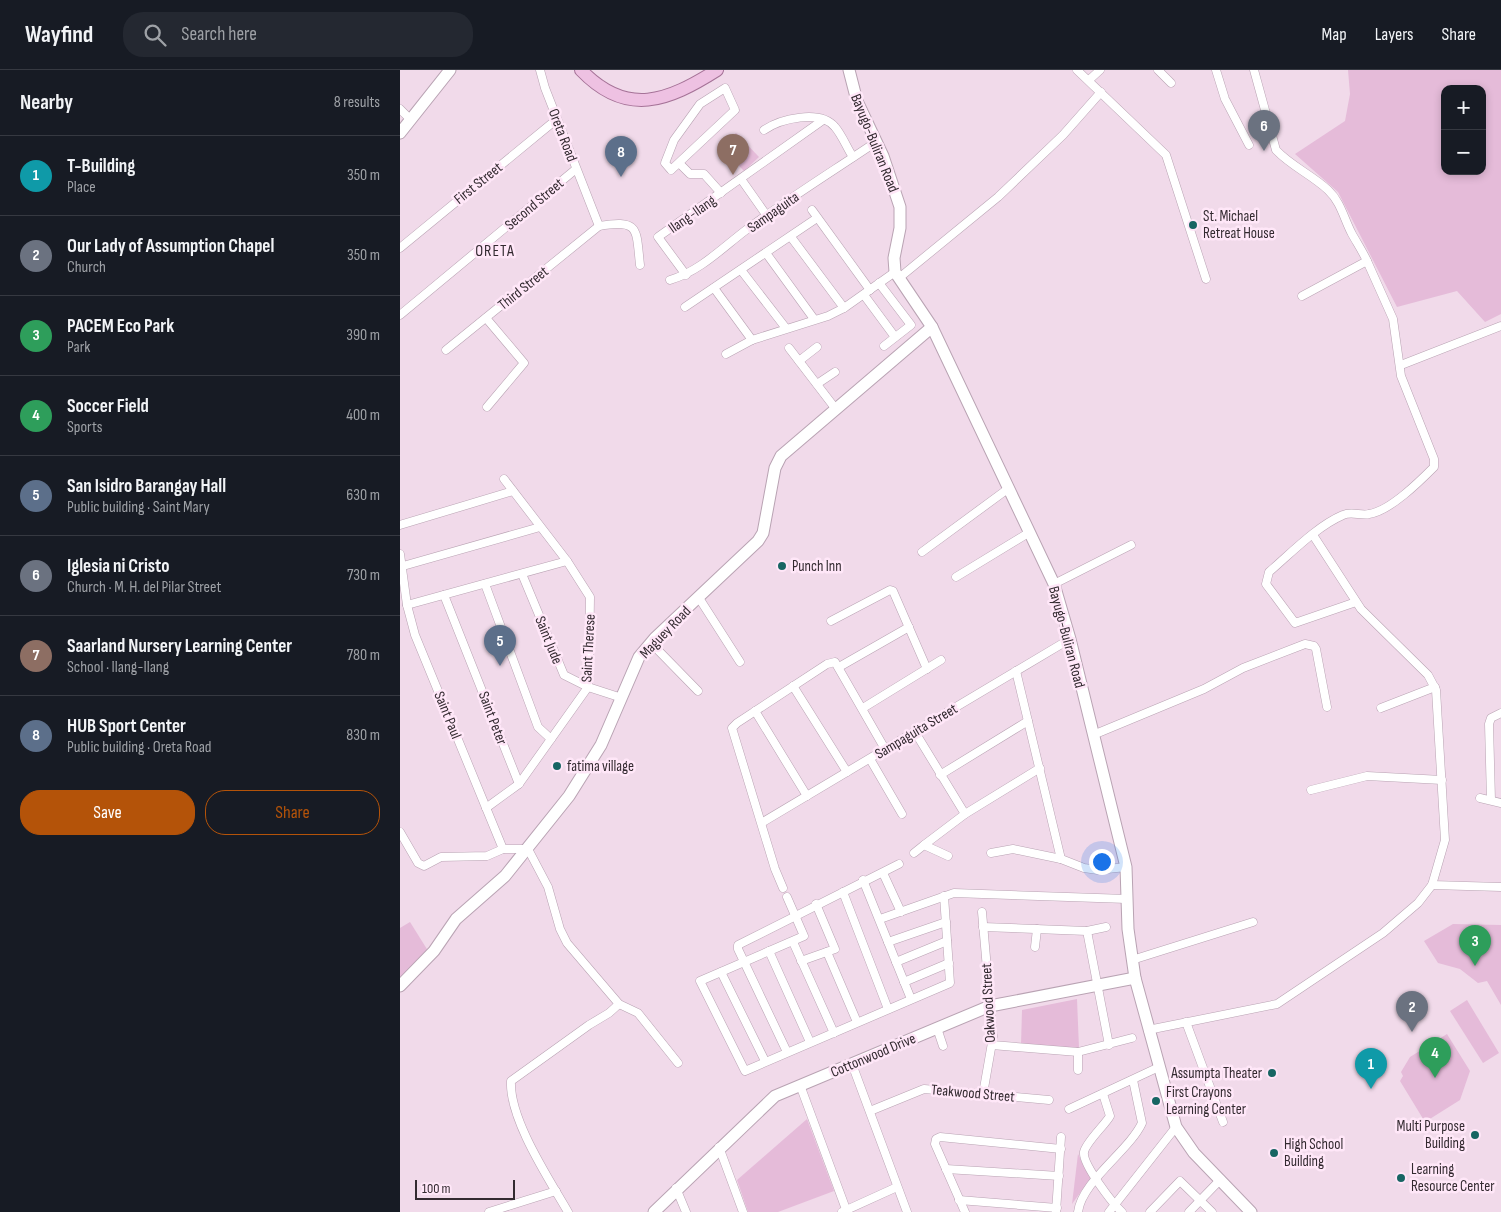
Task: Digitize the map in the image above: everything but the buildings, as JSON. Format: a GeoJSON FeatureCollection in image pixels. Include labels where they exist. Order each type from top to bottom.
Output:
{"type":"FeatureCollection","features":[{"type":"Feature","properties":{"kind":"main road"},"geometry":{"type":"LineString","coordinates":[[581,70],[605,90],[632,100],[643,101],[673,94],[717,70]]}},
{"type":"Feature","properties":{"kind":"street"},"geometry":{"type":"LineString","coordinates":[[400,133],[450,70]]}},
{"type":"Feature","properties":{"kind":"street","name":"Oreta Road"},"geometry":{"type":"LineString","coordinates":[[540,70],[599,226]]}},
{"type":"Feature","properties":{"kind":"street","name":"Bayugo-Buliran Road"},"geometry":{"type":"LineString","coordinates":[[848,70],[857,101],[892,180],[900,206],[900,228],[894,258],[897,275],[932,327],[1054,584],[1070,639],[1126,867],[1127,899],[1135,978],[1176,1127],[1194,1153],[1252,1212]]}},
{"type":"Feature","properties":{"kind":"street"},"geometry":{"type":"LineString","coordinates":[[1077,70],[1166,155],[1206,279]]}},
{"type":"Feature","properties":{"kind":"street"},"geometry":{"type":"LineString","coordinates":[[1089,80],[1100,70]]}},
{"type":"Feature","properties":{"kind":"street"},"geometry":{"type":"LineString","coordinates":[[1158,70],[1171,83]]}},
{"type":"Feature","properties":{"kind":"street"},"geometry":{"type":"LineString","coordinates":[[1216,70],[1225,99],[1249,145]]}},
{"type":"Feature","properties":{"kind":"street"},"geometry":{"type":"LineString","coordinates":[[1254,70],[1276,150],[1284,159],[1302,169],[1330,191],[1342,209],[1352,234],[1368,261],[1393,320],[1401,364],[1401,376],[1434,459],[1434,466],[1392,503],[1380,511],[1369,514],[1344,514],[1313,535],[1269,572],[1266,584],[1295,623],[1356,602]]}},
{"type":"Feature","properties":{"kind":"street"},"geometry":{"type":"LineString","coordinates":[[725,88],[735,110],[680,164],[671,170],[665,163],[674,140],[700,104],[725,88]]}},
{"type":"Feature","properties":{"kind":"street"},"geometry":{"type":"LineString","coordinates":[[726,354],[752,340],[844,308],[879,283],[897,275],[998,197],[1063,135],[1101,92]]}},
{"type":"Feature","properties":{"kind":"street"},"geometry":{"type":"LineString","coordinates":[[400,110],[411,120]]}},
{"type":"Feature","properties":{"kind":"street"},"geometry":{"type":"LineString","coordinates":[[764,130],[800,116],[823,120],[834,125],[853,157]]}},
{"type":"Feature","properties":{"kind":"street","name":"First Street"},"geometry":{"type":"LineString","coordinates":[[400,248],[557,119]]}},
{"type":"Feature","properties":{"kind":"street","name":"Ilang-Ilang"},"geometry":{"type":"LineString","coordinates":[[686,275],[658,237],[823,120]]}},
{"type":"Feature","properties":{"kind":"street","name":"Sampaguita"},"geometry":{"type":"LineString","coordinates":[[670,280],[686,275],[767,216],[876,142]]}},
{"type":"Feature","properties":{"kind":"street"},"geometry":{"type":"LineString","coordinates":[[680,164],[690,174],[704,174],[721,193]]}},
{"type":"Feature","properties":{"kind":"street","name":"Second Street"},"geometry":{"type":"LineString","coordinates":[[400,315],[576,169]]}},
{"type":"Feature","properties":{"kind":"street"},"geometry":{"type":"LineString","coordinates":[[741,179],[767,216]]}},
{"type":"Feature","properties":{"kind":"street"},"geometry":{"type":"LineString","coordinates":[[812,210],[896,337]]}},
{"type":"Feature","properties":{"kind":"street"},"geometry":{"type":"LineString","coordinates":[[685,307],[817,218]]}},
{"type":"Feature","properties":{"kind":"street"},"geometry":{"type":"LineString","coordinates":[[599,226],[622,222],[633,228],[637,235],[640,265]]}},
{"type":"Feature","properties":{"kind":"street","name":"Third Street"},"geometry":{"type":"LineString","coordinates":[[446,350],[599,226]]}},
{"type":"Feature","properties":{"kind":"street"},"geometry":{"type":"LineString","coordinates":[[791,236],[844,308]]}},
{"type":"Feature","properties":{"kind":"street"},"geometry":{"type":"LineString","coordinates":[[766,253],[814,319]]}},
{"type":"Feature","properties":{"kind":"street"},"geometry":{"type":"LineString","coordinates":[[1302,296],[1368,261]]}},
{"type":"Feature","properties":{"kind":"street"},"geometry":{"type":"LineString","coordinates":[[741,270],[786,327]]}},
{"type":"Feature","properties":{"kind":"street"},"geometry":{"type":"LineString","coordinates":[[879,283],[911,325],[884,346]]}},
{"type":"Feature","properties":{"kind":"street"},"geometry":{"type":"LineString","coordinates":[[714,288],[752,340]]}},
{"type":"Feature","properties":{"kind":"street"},"geometry":{"type":"LineString","coordinates":[[486,318],[524,362],[487,407]]}},
{"type":"Feature","properties":{"kind":"street"},"geometry":{"type":"LineString","coordinates":[[1401,364],[1501,326]]}},
{"type":"Feature","properties":{"kind":"street","name":"Maguey Road"},"geometry":{"type":"LineString","coordinates":[[400,986],[434,950],[456,919],[505,876],[528,850],[569,796],[601,745],[634,666],[651,643],[758,541],[763,532],[775,468],[781,456],[932,327]]}},
{"type":"Feature","properties":{"kind":"street"},"geometry":{"type":"LineString","coordinates":[[799,361],[817,347]]}},
{"type":"Feature","properties":{"kind":"street"},"geometry":{"type":"LineString","coordinates":[[789,348],[835,408]]}},
{"type":"Feature","properties":{"kind":"street"},"geometry":{"type":"LineString","coordinates":[[817,384],[834,372]]}},
{"type":"Feature","properties":{"kind":"street","name":"Saint Therese"},"geometry":{"type":"LineString","coordinates":[[486,808],[519,784],[588,687],[590,597],[567,561],[504,479]]}},
{"type":"Feature","properties":{"kind":"street"},"geometry":{"type":"LineString","coordinates":[[922,552],[1009,488]]}},
{"type":"Feature","properties":{"kind":"street"},"geometry":{"type":"LineString","coordinates":[[400,526],[513,491]]}},
{"type":"Feature","properties":{"kind":"street"},"geometry":{"type":"LineString","coordinates":[[403,566],[540,527]]}},
{"type":"Feature","properties":{"kind":"street"},"geometry":{"type":"LineString","coordinates":[[956,578],[1030,532]]}},
{"type":"Feature","properties":{"kind":"street"},"geometry":{"type":"LineString","coordinates":[[1148,1030],[1277,1004],[1401,919],[1432,885],[1445,840],[1435,687],[1428,675],[1371,621],[1356,602],[1313,535]]}},
{"type":"Feature","properties":{"kind":"street"},"geometry":{"type":"LineString","coordinates":[[1054,584],[1131,546]]}},
{"type":"Feature","properties":{"kind":"street","name":"Saint Paul"},"geometry":{"type":"LineString","coordinates":[[400,554],[407,605],[415,635],[503,849]]}},
{"type":"Feature","properties":{"kind":"street"},"geometry":{"type":"LineString","coordinates":[[407,605],[567,561]]}},
{"type":"Feature","properties":{"kind":"street","name":"Saint Jude"},"geometry":{"type":"LineString","coordinates":[[522,574],[564,675],[588,687],[622,698]]}},
{"type":"Feature","properties":{"kind":"street"},"geometry":{"type":"LineString","coordinates":[[485,584],[538,728],[551,740]]}},
{"type":"Feature","properties":{"kind":"street"},"geometry":{"type":"LineString","coordinates":[[831,621],[890,590],[893,591],[927,669]]}},
{"type":"Feature","properties":{"kind":"street","name":"Saint Peter"},"geometry":{"type":"LineString","coordinates":[[444,595],[519,784]]}},
{"type":"Feature","properties":{"kind":"street"},"geometry":{"type":"LineString","coordinates":[[699,598],[740,662]]}},
{"type":"Feature","properties":{"kind":"street"},"geometry":{"type":"LineString","coordinates":[[839,667],[909,627]]}},
{"type":"Feature","properties":{"kind":"street","name":"Sampaguita Street"},"geometry":{"type":"LineString","coordinates":[[763,822],[1070,639]]}},
{"type":"Feature","properties":{"kind":"street"},"geometry":{"type":"LineString","coordinates":[[651,643],[698,691]]}},
{"type":"Feature","properties":{"kind":"street"},"geometry":{"type":"LineString","coordinates":[[1093,735],[1204,688],[1243,668],[1305,644],[1314,646],[1316,650],[1327,707]]}},
{"type":"Feature","properties":{"kind":"street"},"geometry":{"type":"LineString","coordinates":[[863,708],[941,660]]}},
{"type":"Feature","properties":{"kind":"street"},"geometry":{"type":"LineString","coordinates":[[783,888],[775,869],[763,822],[732,728],[831,662],[835,662],[885,749]]}},
{"type":"Feature","properties":{"kind":"street"},"geometry":{"type":"LineString","coordinates":[[1016,671],[1061,859]]}},
{"type":"Feature","properties":{"kind":"street"},"geometry":{"type":"LineString","coordinates":[[794,686],[847,772]]}},
{"type":"Feature","properties":{"kind":"street"},"geometry":{"type":"LineString","coordinates":[[1381,708],[1435,687]]}},
{"type":"Feature","properties":{"kind":"street"},"geometry":{"type":"LineString","coordinates":[[755,711],[807,796]]}},
{"type":"Feature","properties":{"kind":"street"},"geometry":{"type":"LineString","coordinates":[[1491,800],[1492,765],[1489,724],[1491,718],[1501,713]]}},
{"type":"Feature","properties":{"kind":"street"},"geometry":{"type":"LineString","coordinates":[[940,776],[1028,721]]}},
{"type":"Feature","properties":{"kind":"street"},"geometry":{"type":"LineString","coordinates":[[915,732],[940,776],[965,814]]}},
{"type":"Feature","properties":{"kind":"street"},"geometry":{"type":"LineString","coordinates":[[870,758],[902,814]]}},
{"type":"Feature","properties":{"kind":"street"},"geometry":{"type":"LineString","coordinates":[[1492,765],[1501,768]]}},
{"type":"Feature","properties":{"kind":"street"},"geometry":{"type":"LineString","coordinates":[[914,853],[965,814],[1040,768]]}},
{"type":"Feature","properties":{"kind":"street"},"geometry":{"type":"LineString","coordinates":[[1311,790],[1368,776],[1442,780]]}},
{"type":"Feature","properties":{"kind":"street"},"geometry":{"type":"LineString","coordinates":[[1480,798],[1501,804]]}},
{"type":"Feature","properties":{"kind":"street"},"geometry":{"type":"LineString","coordinates":[[400,832],[418,864],[424,866],[440,857],[487,856],[503,849],[528,850],[548,887],[560,929],[567,943],[619,1004],[638,1013],[678,1063]]}},
{"type":"Feature","properties":{"kind":"street"},"geometry":{"type":"LineString","coordinates":[[924,845],[948,856]]}},
{"type":"Feature","properties":{"kind":"street"},"geometry":{"type":"LineString","coordinates":[[991,853],[1013,849],[1061,859],[1084,868],[1098,870],[1126,867]]}},
{"type":"Feature","properties":{"kind":"street"},"geometry":{"type":"LineString","coordinates":[[787,1052],[738,948],[740,944],[796,917],[816,904],[843,892],[863,880],[883,873],[899,864]]}},
{"type":"Feature","properties":{"kind":"street"},"geometry":{"type":"LineString","coordinates":[[883,873],[901,912]]}},
{"type":"Feature","properties":{"kind":"street"},"geometry":{"type":"LineString","coordinates":[[863,880],[911,999]]}},
{"type":"Feature","properties":{"kind":"street"},"geometry":{"type":"LineString","coordinates":[[1432,885],[1492,885],[1501,887]]}},
{"type":"Feature","properties":{"kind":"street"},"geometry":{"type":"LineString","coordinates":[[843,892],[888,1009]]}},
{"type":"Feature","properties":{"kind":"street"},"geometry":{"type":"LineString","coordinates":[[880,920],[954,893],[1127,899]]}},
{"type":"Feature","properties":{"kind":"street"},"geometry":{"type":"LineString","coordinates":[[787,897],[804,936],[700,981],[745,1071],[764,1061],[950,983],[944,896]]}},
{"type":"Feature","properties":{"kind":"street"},"geometry":{"type":"LineString","coordinates":[[801,961],[834,949],[816,904]]}},
{"type":"Feature","properties":{"kind":"street","name":"Oakwood Street"},"geometry":{"type":"LineString","coordinates":[[982,912],[992,1045],[983,1094]]}},
{"type":"Feature","properties":{"kind":"street"},"geometry":{"type":"LineString","coordinates":[[888,942],[946,922]]}},
{"type":"Feature","properties":{"kind":"street"},"geometry":{"type":"LineString","coordinates":[[1132,960],[1253,922]]}},
{"type":"Feature","properties":{"kind":"street"},"geometry":{"type":"LineString","coordinates":[[983,927],[1087,931],[1106,927]]}},
{"type":"Feature","properties":{"kind":"street"},"geometry":{"type":"LineString","coordinates":[[1035,947],[1036,929]]}},
{"type":"Feature","properties":{"kind":"street"},"geometry":{"type":"LineString","coordinates":[[1087,931],[1109,1045]]}},
{"type":"Feature","properties":{"kind":"street"},"geometry":{"type":"LineString","coordinates":[[896,962],[947,941]]}},
{"type":"Feature","properties":{"kind":"street"},"geometry":{"type":"LineString","coordinates":[[793,942],[834,1033]]}},
{"type":"Feature","properties":{"kind":"street"},"geometry":{"type":"LineString","coordinates":[[768,951],[810,1042]]}},
{"type":"Feature","properties":{"kind":"street"},"geometry":{"type":"LineString","coordinates":[[827,952],[857,1022]]}},
{"type":"Feature","properties":{"kind":"street"},"geometry":{"type":"LineString","coordinates":[[904,982],[949,963]]}},
{"type":"Feature","properties":{"kind":"street"},"geometry":{"type":"LineString","coordinates":[[721,972],[764,1061]]}},
{"type":"Feature","properties":{"kind":"street","name":"Cottonwood Drive"},"geometry":{"type":"LineString","coordinates":[[654,1212],[676,1188],[775,1096],[990,1006],[1135,978]]}},
{"type":"Feature","properties":{"kind":"street"},"geometry":{"type":"LineString","coordinates":[[568,1212],[518,1117],[511,1080],[610,1013],[619,1004]]}},
{"type":"Feature","properties":{"kind":"street"},"geometry":{"type":"LineString","coordinates":[[1186,1022],[1223,1122]]}},
{"type":"Feature","properties":{"kind":"street"},"geometry":{"type":"LineString","coordinates":[[937,1028],[943,1046]]}},
{"type":"Feature","properties":{"kind":"street"},"geometry":{"type":"LineString","coordinates":[[992,1045],[1078,1052],[1132,1038]]}},
{"type":"Feature","properties":{"kind":"street"},"geometry":{"type":"LineString","coordinates":[[1078,1052],[1078,1070]]}},
{"type":"Feature","properties":{"kind":"street"},"geometry":{"type":"LineString","coordinates":[[852,1064],[907,1212]]}},
{"type":"Feature","properties":{"kind":"street"},"geometry":{"type":"LineString","coordinates":[[1070,1110],[1159,1067]]}},
{"type":"Feature","properties":{"kind":"street"},"geometry":{"type":"LineString","coordinates":[[1078,1212],[1079,1205],[1096,1178],[1142,1123],[1134,1080]]}},
{"type":"Feature","properties":{"kind":"street"},"geometry":{"type":"LineString","coordinates":[[800,1086],[845,1211],[897,1187]]}},
{"type":"Feature","properties":{"kind":"street","name":"Teakwood Street"},"geometry":{"type":"LineString","coordinates":[[870,1111],[924,1089],[1049,1100]]}},
{"type":"Feature","properties":{"kind":"street"},"geometry":{"type":"LineString","coordinates":[[1103,1094],[1110,1116],[1084,1151],[1096,1178],[1114,1205],[1122,1212]]}},
{"type":"Feature","properties":{"kind":"street"},"geometry":{"type":"LineString","coordinates":[[1109,1212],[1176,1127]]}},
{"type":"Feature","properties":{"kind":"street"},"geometry":{"type":"LineString","coordinates":[[965,1212],[935,1144],[936,1140],[940,1137],[1061,1149]]}},
{"type":"Feature","properties":{"kind":"street"},"geometry":{"type":"LineString","coordinates":[[959,1200],[1057,1210],[1061,1137]]}},
{"type":"Feature","properties":{"kind":"street"},"geometry":{"type":"LineString","coordinates":[[719,1147],[743,1212]]}},
{"type":"Feature","properties":{"kind":"street"},"geometry":{"type":"LineString","coordinates":[[946,1169],[1059,1176]]}},
{"type":"Feature","properties":{"kind":"street"},"geometry":{"type":"LineString","coordinates":[[1189,1212],[1221,1179]]}},
{"type":"Feature","properties":{"kind":"street"},"geometry":{"type":"LineString","coordinates":[[1150,1212],[1178,1182],[1183,1183],[1212,1212]]}},
{"type":"Feature","properties":{"kind":"street"},"geometry":{"type":"LineString","coordinates":[[676,1188],[686,1212]]}},
{"type":"Feature","properties":{"kind":"street"},"geometry":{"type":"LineString","coordinates":[[489,1212],[556,1191]]}},
{"type":"Feature","properties":{"kind":"shaded area"},"geometry":{"type":"Polygon","coordinates":[[[1348,70],[1501,70],[1501,314],[1485,322],[1457,291],[1397,307],[1338,192],[1295,154],[1345,121],[1350,94],[1348,70]]]}},
{"type":"Feature","properties":{"kind":"shaded area"},"geometry":{"type":"Polygon","coordinates":[[[736,133],[759,157],[744,171],[721,147],[736,133]]]}},
{"type":"Feature","properties":{"kind":"shaded area"},"geometry":{"type":"Polygon","coordinates":[[[410,922],[430,954],[400,983],[400,928],[410,922]]]}},
{"type":"Feature","properties":{"kind":"shaded area"},"geometry":{"type":"Polygon","coordinates":[[[1453,924],[1501,925],[1501,1005],[1487,981],[1478,983],[1460,969],[1438,963],[1424,941],[1453,924]]]}},
{"type":"Feature","properties":{"kind":"shaded area"},"geometry":{"type":"Polygon","coordinates":[[[1077,999],[1079,1048],[1021,1045],[1022,1010],[1077,999]]]}},
{"type":"Feature","properties":{"kind":"shaded area"},"geometry":{"type":"Polygon","coordinates":[[[1467,1000],[1499,1053],[1483,1063],[1450,1011],[1467,1000]]]}},
{"type":"Feature","properties":{"kind":"shaded area"},"geometry":{"type":"Polygon","coordinates":[[[1447,1034],[1470,1071],[1460,1100],[1425,1122],[1400,1081],[1403,1076],[1401,1072],[1410,1057],[1447,1034]]]}},
{"type":"Feature","properties":{"kind":"shaded area"},"geometry":{"type":"Polygon","coordinates":[[[807,1119],[834,1191],[778,1212],[748,1212],[737,1180],[807,1119]]]}},
{"type":"Feature","properties":{"kind":"shaded area"},"geometry":{"type":"Polygon","coordinates":[[[1078,1154],[1091,1178],[1072,1204],[1078,1154]]]}},
{"type":"Feature","properties":{"kind":"place","name":"Iglesia ni Cristo"},"geometry":{"type":"Point","coordinates":[1264,151]}},
{"type":"Feature","properties":{"kind":"place","name":"Saarland Nursery Learning Center"},"geometry":{"type":"Point","coordinates":[733,175]}},
{"type":"Feature","properties":{"kind":"place","name":"HUB Sport Center"},"geometry":{"type":"Point","coordinates":[621,177]}},
{"type":"Feature","properties":{"kind":"place","name":"St. Michael Retreat House"},"geometry":{"type":"Point","coordinates":[1193,225]}},
{"type":"Feature","properties":{"kind":"place","name":"Punch Inn"},"geometry":{"type":"Point","coordinates":[782,566]}},
{"type":"Feature","properties":{"kind":"place","name":"San Isidro Barangay Hall"},"geometry":{"type":"Point","coordinates":[500,666]}},
{"type":"Feature","properties":{"kind":"place","name":"fatima village"},"geometry":{"type":"Point","coordinates":[557,766]}},
{"type":"Feature","properties":{"kind":"place","name":"PACEM Eco Park"},"geometry":{"type":"Point","coordinates":[1475,966]}},
{"type":"Feature","properties":{"kind":"place","name":"Our Lady of Assumption Chapel"},"geometry":{"type":"Point","coordinates":[1412,1032]}},
{"type":"Feature","properties":{"kind":"place","name":"Assumpta Theater"},"geometry":{"type":"Point","coordinates":[1272,1073]}},
{"type":"Feature","properties":{"kind":"place","name":"Soccer Field"},"geometry":{"type":"Point","coordinates":[1435,1078]}},
{"type":"Feature","properties":{"kind":"place","name":"T-Building"},"geometry":{"type":"Point","coordinates":[1371,1089]}},
{"type":"Feature","properties":{"kind":"place","name":"First Crayons Learning Center"},"geometry":{"type":"Point","coordinates":[1156,1101]}},
{"type":"Feature","properties":{"kind":"place","name":"Multi Purpose Building"},"geometry":{"type":"Point","coordinates":[1475,1135]}},
{"type":"Feature","properties":{"kind":"place","name":"High School Building"},"geometry":{"type":"Point","coordinates":[1274,1153]}},
{"type":"Feature","properties":{"kind":"place","name":"Learning Resource Center"},"geometry":{"type":"Point","coordinates":[1401,1178]}},
{"type":"Feature","properties":{"kind":"district","name":"ORETA"},"geometry":{"type":"Point","coordinates":[495,250]}}]}
